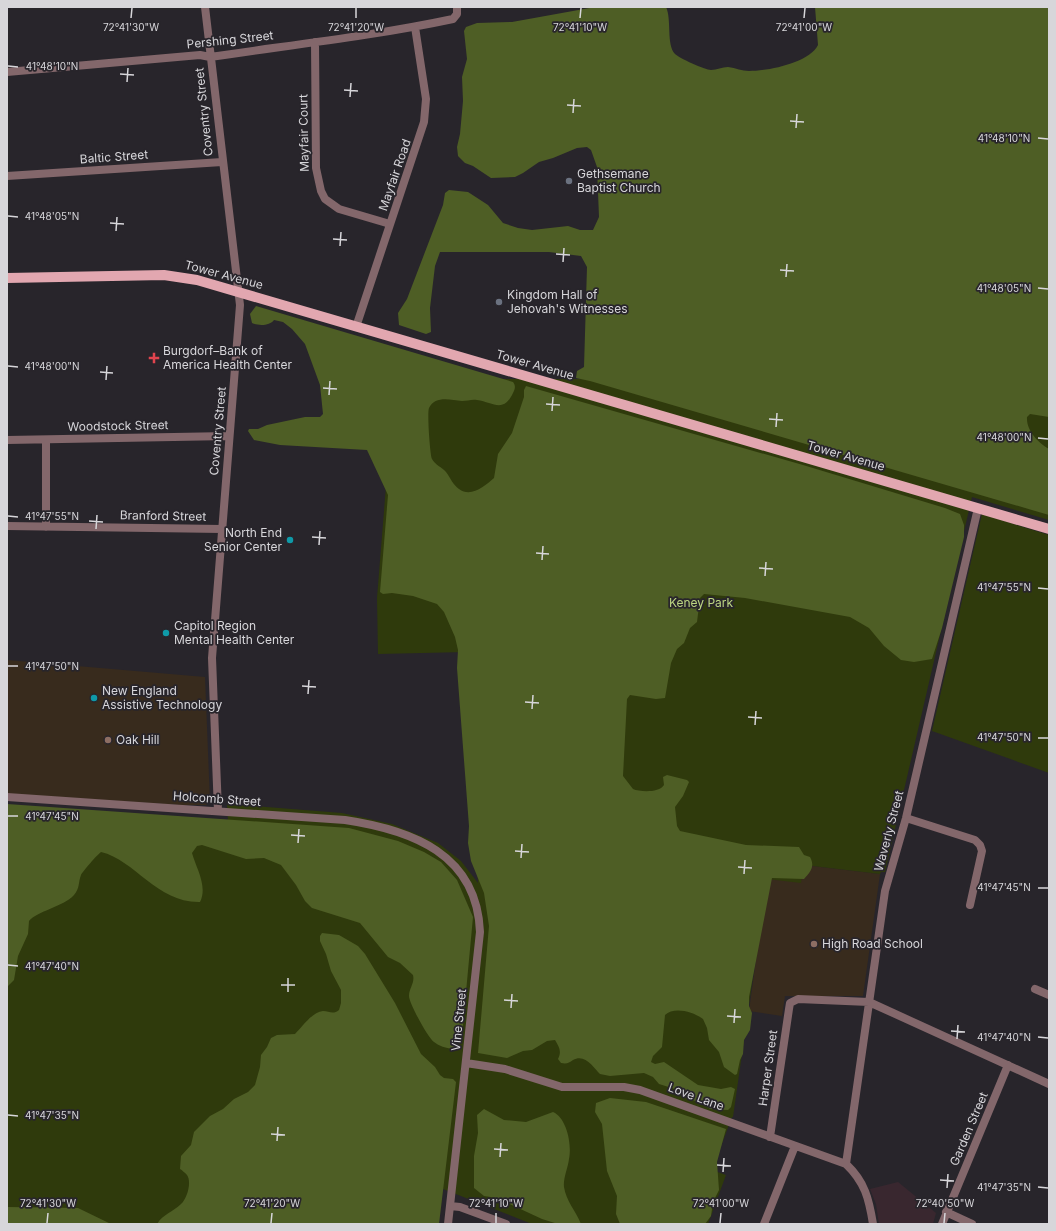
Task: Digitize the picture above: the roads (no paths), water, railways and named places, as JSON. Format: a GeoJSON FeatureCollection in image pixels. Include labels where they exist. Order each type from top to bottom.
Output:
{"type":"FeatureCollection","features":[{"type":"Feature","properties":{"kind":"main road","name":"Tower Avenue"},"geometry":{"type":"LineString","coordinates":[[7,278],[164,275],[197,280],[1049,529]]}},
{"type":"Feature","properties":{"kind":"street","name":"Coventry Street"},"geometry":{"type":"LineString","coordinates":[[205,7],[238,291],[239,313],[211,666],[218,811]]}},
{"type":"Feature","properties":{"kind":"street","name":"Pershing Street"},"geometry":{"type":"LineString","coordinates":[[7,72],[200,55],[210,57],[315,42],[415,27],[454,19],[457,14],[457,7]]}},
{"type":"Feature","properties":{"kind":"street","name":"Mayfair Road"},"geometry":{"type":"LineString","coordinates":[[356,327],[422,132],[426,112],[415,27]]}},
{"type":"Feature","properties":{"kind":"street","name":"Mayfair Court"},"geometry":{"type":"LineString","coordinates":[[315,42],[316,168],[321,191],[326,199],[339,209],[390,224]]}},
{"type":"Feature","properties":{"kind":"street","name":"Baltic Street"},"geometry":{"type":"LineString","coordinates":[[7,176],[222,162]]}},
{"type":"Feature","properties":{"kind":"street","name":"Woodstock Street"},"geometry":{"type":"LineString","coordinates":[[7,440],[229,436]]}},
{"type":"Feature","properties":{"kind":"street"},"geometry":{"type":"LineString","coordinates":[[46,440],[46,527]]}},
{"type":"Feature","properties":{"kind":"street","name":"Waverly Street"},"geometry":{"type":"LineString","coordinates":[[846,1164],[885,890],[906,818],[978,508]]}},
{"type":"Feature","properties":{"kind":"street","name":"Branford Street"},"geometry":{"type":"LineString","coordinates":[[7,526],[222,529]]}},
{"type":"Feature","properties":{"kind":"street","name":"Holcomb Street"},"geometry":{"type":"LineString","coordinates":[[7,797],[345,820],[388,830],[422,842]]}},
{"type":"Feature","properties":{"kind":"street"},"geometry":{"type":"LineString","coordinates":[[906,818],[975,840],[980,845],[982,851],[970,905]]}},
{"type":"Feature","properties":{"kind":"street","name":"Vine Street"},"geometry":{"type":"LineString","coordinates":[[422,842],[447,857],[462,874],[475,899],[479,916],[479,947],[448,1224]]}},
{"type":"Feature","properties":{"kind":"street"},"geometry":{"type":"LineString","coordinates":[[1035,989],[1049,995]]}},
{"type":"Feature","properties":{"kind":"street","name":"Harper Street"},"geometry":{"type":"LineString","coordinates":[[770,1137],[790,1003],[798,999],[869,1002]]}},
{"type":"Feature","properties":{"kind":"street"},"geometry":{"type":"LineString","coordinates":[[869,1002],[1049,1084]]}},
{"type":"Feature","properties":{"kind":"street","name":"Love Lane"},"geometry":{"type":"LineString","coordinates":[[466,1063],[505,1069],[562,1087],[624,1087],[640,1090],[846,1164],[858,1175],[864,1188],[873,1224]]}},
{"type":"Feature","properties":{"kind":"street","name":"Garden Street"},"geometry":{"type":"LineString","coordinates":[[942,1224],[1008,1065]]}},
{"type":"Feature","properties":{"kind":"street"},"geometry":{"type":"LineString","coordinates":[[764,1224],[795,1146]]}},
{"type":"Feature","properties":{"kind":"street"},"geometry":{"type":"LineString","coordinates":[[450,1206],[460,1207],[506,1224]]}},
{"type":"Feature","properties":{"kind":"street"},"geometry":{"type":"LineString","coordinates":[[946,1212],[972,1224]]}},
{"type":"Feature","properties":{"kind":"place","name":"Gethsemane Baptist Church"},"geometry":{"type":"Point","coordinates":[569,181]}},
{"type":"Feature","properties":{"kind":"place","name":"Kingdom Hall of Jehovah's Witnesses"},"geometry":{"type":"Point","coordinates":[499,302]}},
{"type":"Feature","properties":{"kind":"place","name":"Burgdorf–Bank of America Health Center"},"geometry":{"type":"Point","coordinates":[154,358]}},
{"type":"Feature","properties":{"kind":"place","name":"North End Senior Center"},"geometry":{"type":"Point","coordinates":[290,540]}},
{"type":"Feature","properties":{"kind":"place","name":"Capitol Region Mental Health Center"},"geometry":{"type":"Point","coordinates":[166,633]}},
{"type":"Feature","properties":{"kind":"place","name":"New England Assistive Technology"},"geometry":{"type":"Point","coordinates":[94,698]}},
{"type":"Feature","properties":{"kind":"place","name":"Oak Hill"},"geometry":{"type":"Point","coordinates":[108,740]}},
{"type":"Feature","properties":{"kind":"place","name":"High Road School"},"geometry":{"type":"Point","coordinates":[814,944]}},
{"type":"Feature","properties":{"kind":"park label","name":"Keney Park"},"geometry":{"type":"Point","coordinates":[701,603]}}]}
